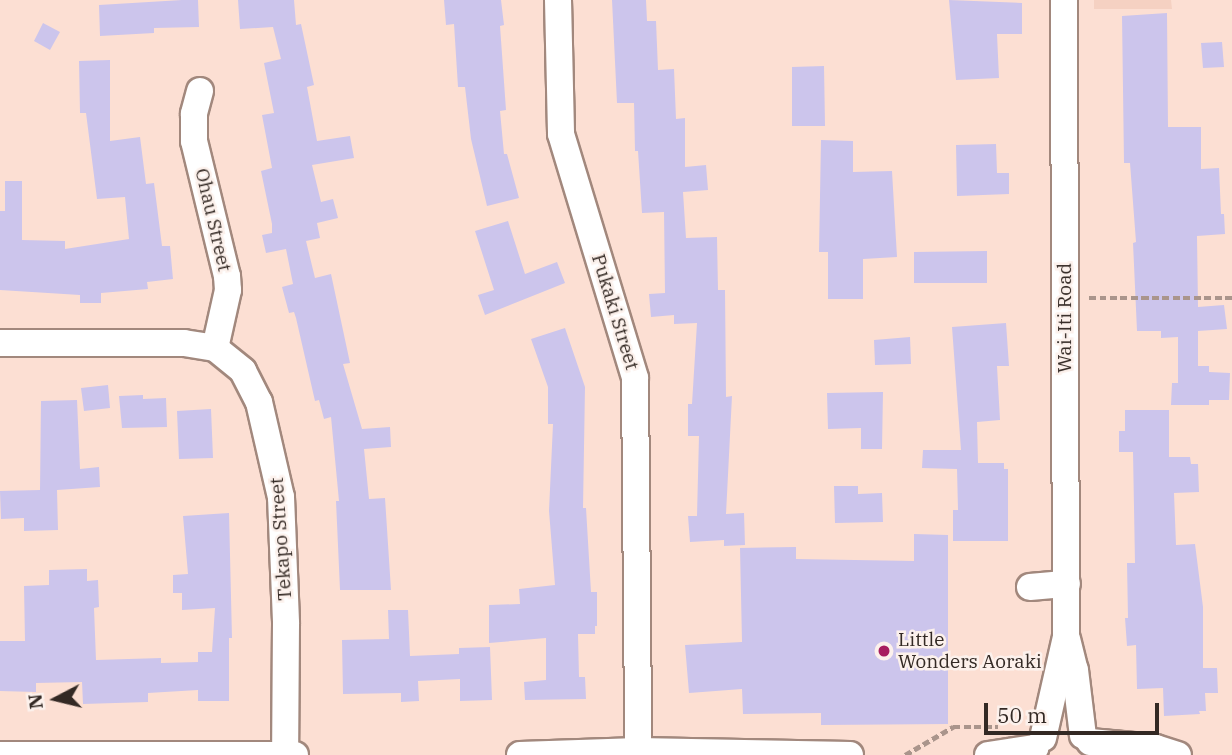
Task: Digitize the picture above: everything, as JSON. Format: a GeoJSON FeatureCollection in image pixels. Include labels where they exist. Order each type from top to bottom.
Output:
{"type":"FeatureCollection","features":[{"type":"Feature","properties":{"kind":"street","name":"Pukaki Street"},"geometry":{"type":"LineString","coordinates":[[558,0],[561,134],[635,378],[638,753]]}},
{"type":"Feature","properties":{"kind":"street","name":"Wai-Iti Road"},"geometry":{"type":"LineString","coordinates":[[1037,747],[1066,637],[1064,0]]}},
{"type":"Feature","properties":{"kind":"street","name":"Ohau Street"},"geometry":{"type":"LineString","coordinates":[[200,91],[194,114],[194,141],[227,276],[228,290],[215,348]]}},
{"type":"Feature","properties":{"kind":"street"},"geometry":{"type":"LineString","coordinates":[[0,343],[184,343],[215,348]]}},
{"type":"Feature","properties":{"kind":"street","name":"Tekapo Street"},"geometry":{"type":"LineString","coordinates":[[215,348],[231,359],[252,385],[275,464],[284,534],[285,755]]}},
{"type":"Feature","properties":{"kind":"street"},"geometry":{"type":"LineString","coordinates":[[1030,587],[1067,584]]}},
{"type":"Feature","properties":{"kind":"street","name":"Wai-Iti Road"},"geometry":{"type":"LineString","coordinates":[[1066,637],[1090,744]]}},
{"type":"Feature","properties":{"kind":"street"},"geometry":{"type":"LineString","coordinates":[[988,755],[1037,747],[1063,730],[1090,744],[1156,748],[1178,755]]}},
{"type":"Feature","properties":{"kind":"street"},"geometry":{"type":"LineString","coordinates":[[0,755],[295,755]]}},
{"type":"Feature","properties":{"kind":"street"},"geometry":{"type":"LineString","coordinates":[[520,755],[850,755]]}},
{"type":"Feature","properties":{"kind":"path"},"geometry":{"type":"LineString","coordinates":[[1065,297],[1232,298]]}},
{"type":"Feature","properties":{"kind":"path"},"geometry":{"type":"LineString","coordinates":[[905,755],[953,727],[1005,727]]}},
{"type":"Feature","properties":{"kind":"shaded area"},"geometry":{"type":"Polygon","coordinates":[[[1094,0],[1171,0],[1172,9],[1094,9],[1094,0]]]}},
{"type":"Feature","properties":{"kind":"building"},"geometry":{"type":"Polygon","coordinates":[[[198,0],[199,27],[154,28],[154,33],[100,36],[99,5],[198,0]]]}},
{"type":"Feature","properties":{"kind":"building"},"geometry":{"type":"Polygon","coordinates":[[[238,0],[294,0],[296,25],[301,24],[314,85],[307,87],[317,141],[350,136],[354,158],[312,165],[321,202],[333,199],[338,218],[317,223],[320,238],[306,241],[315,278],[331,274],[350,363],[343,364],[362,429],[390,427],[391,447],[364,449],[369,499],[385,498],[391,590],[340,590],[336,501],[339,501],[331,417],[324,419],[319,400],[315,401],[296,318],[294,312],[289,313],[282,287],[293,284],[286,249],[266,253],[262,235],[272,233],[272,224],[261,171],[272,168],[262,115],[274,113],[264,63],[281,59],[273,27],[240,29],[238,0]]]}},
{"type":"Feature","properties":{"kind":"building"},"geometry":{"type":"Polygon","coordinates":[[[444,0],[501,0],[504,25],[500,26],[506,110],[500,111],[504,154],[507,154],[519,198],[487,206],[471,139],[465,87],[458,87],[454,24],[446,25],[444,0]]]}},
{"type":"Feature","properties":{"kind":"building"},"geometry":{"type":"Polygon","coordinates":[[[612,0],[646,0],[647,21],[656,21],[658,70],[674,69],[676,119],[685,118],[685,167],[706,165],[708,190],[683,192],[686,238],[717,237],[718,290],[725,290],[726,397],[732,396],[726,514],[744,513],[745,545],[724,546],[724,540],[690,542],[688,516],[697,516],[699,436],[688,436],[688,404],[692,404],[697,323],[674,324],[674,315],[651,317],[649,294],[665,293],[664,212],[642,213],[638,151],[635,151],[634,103],[617,103],[612,0]]]}},
{"type":"Feature","properties":{"kind":"building"},"geometry":{"type":"Polygon","coordinates":[[[949,0],[1022,3],[1022,34],[997,34],[999,78],[956,80],[949,0]]]}},
{"type":"Feature","properties":{"kind":"building"},"geometry":{"type":"Polygon","coordinates":[[[1167,13],[1168,127],[1201,127],[1201,169],[1219,168],[1221,214],[1224,214],[1225,234],[1197,236],[1198,307],[1224,305],[1227,329],[1198,331],[1198,366],[1209,366],[1209,372],[1230,373],[1229,400],[1209,400],[1209,405],[1171,405],[1172,383],[1178,383],[1178,337],[1161,338],[1161,331],[1137,331],[1133,243],[1136,242],[1130,163],[1124,163],[1122,16],[1167,13]]]}},
{"type":"Feature","properties":{"kind":"building"},"geometry":{"type":"Polygon","coordinates":[[[43,23],[60,32],[50,50],[34,41],[43,23]]]}},
{"type":"Feature","properties":{"kind":"building"},"geometry":{"type":"Polygon","coordinates":[[[1222,42],[1224,67],[1203,68],[1201,43],[1222,42]]]}},
{"type":"Feature","properties":{"kind":"building"},"geometry":{"type":"Polygon","coordinates":[[[110,60],[110,141],[140,137],[146,184],[154,183],[162,246],[170,246],[173,279],[147,282],[148,289],[101,293],[101,303],[80,303],[80,295],[0,290],[0,211],[5,211],[5,181],[22,181],[22,240],[65,241],[65,249],[129,239],[125,197],[97,199],[86,113],[80,113],[79,61],[110,60]]]}},
{"type":"Feature","properties":{"kind":"building"},"geometry":{"type":"Polygon","coordinates":[[[824,66],[825,126],[792,126],[792,67],[824,66]]]}},
{"type":"Feature","properties":{"kind":"building"},"geometry":{"type":"Polygon","coordinates":[[[821,140],[853,141],[853,172],[892,171],[897,257],[863,259],[863,299],[828,299],[828,252],[819,252],[821,140]]]}},
{"type":"Feature","properties":{"kind":"building"},"geometry":{"type":"Polygon","coordinates":[[[996,144],[997,173],[1009,173],[1009,194],[957,196],[956,145],[996,144]]]}},
{"type":"Feature","properties":{"kind":"building"},"geometry":{"type":"Polygon","coordinates":[[[508,221],[525,274],[557,262],[565,283],[485,315],[478,295],[494,290],[475,231],[508,221]]]}},
{"type":"Feature","properties":{"kind":"building"},"geometry":{"type":"Polygon","coordinates":[[[987,251],[987,283],[914,283],[914,252],[987,251]]]}},
{"type":"Feature","properties":{"kind":"building"},"geometry":{"type":"Polygon","coordinates":[[[1006,323],[1009,366],[997,366],[1000,420],[977,422],[978,463],[1004,463],[1004,469],[1008,469],[1008,541],[953,541],[953,510],[958,510],[957,469],[922,468],[923,450],[961,450],[952,327],[1006,323]]]}},
{"type":"Feature","properties":{"kind":"building"},"geometry":{"type":"Polygon","coordinates":[[[565,328],[585,387],[583,508],[586,508],[591,592],[597,592],[597,626],[595,634],[578,634],[579,677],[585,677],[586,699],[525,700],[524,682],[546,680],[546,638],[489,643],[489,605],[520,604],[519,589],[555,585],[549,511],[553,424],[548,424],[548,387],[531,339],[565,328]]]}},
{"type":"Feature","properties":{"kind":"building"},"geometry":{"type":"Polygon","coordinates":[[[910,337],[911,364],[875,365],[874,340],[910,337]]]}},
{"type":"Feature","properties":{"kind":"building"},"geometry":{"type":"Polygon","coordinates":[[[108,385],[110,408],[84,411],[81,388],[108,385]]]}},
{"type":"Feature","properties":{"kind":"building"},"geometry":{"type":"Polygon","coordinates":[[[883,392],[882,449],[861,449],[861,428],[828,429],[827,393],[883,392]]]}},
{"type":"Feature","properties":{"kind":"building"},"geometry":{"type":"Polygon","coordinates":[[[143,395],[143,399],[166,398],[167,427],[122,428],[119,396],[143,395]]]}},
{"type":"Feature","properties":{"kind":"building"},"geometry":{"type":"Polygon","coordinates":[[[77,400],[80,469],[99,467],[100,487],[57,490],[58,530],[24,531],[24,518],[1,519],[0,491],[40,490],[41,401],[77,400]]]}},
{"type":"Feature","properties":{"kind":"building"},"geometry":{"type":"Polygon","coordinates":[[[211,409],[213,458],[179,459],[177,411],[211,409]]]}},
{"type":"Feature","properties":{"kind":"building"},"geometry":{"type":"Polygon","coordinates":[[[1125,410],[1169,410],[1169,457],[1190,457],[1191,464],[1198,464],[1199,492],[1174,493],[1176,545],[1195,544],[1203,607],[1203,668],[1217,668],[1218,693],[1205,693],[1206,711],[1199,711],[1200,714],[1164,716],[1163,688],[1137,689],[1136,645],[1127,646],[1125,618],[1128,618],[1127,563],[1135,563],[1133,452],[1119,452],[1119,431],[1125,431],[1125,410]]]}},
{"type":"Feature","properties":{"kind":"building"},"geometry":{"type":"Polygon","coordinates":[[[834,486],[858,486],[858,494],[882,493],[883,522],[835,523],[834,486]]]}},
{"type":"Feature","properties":{"kind":"building"},"geometry":{"type":"Polygon","coordinates":[[[229,513],[232,638],[229,638],[229,701],[198,701],[198,690],[148,693],[148,702],[83,704],[82,682],[36,683],[36,692],[0,691],[0,641],[25,641],[24,586],[49,585],[49,570],[87,569],[87,581],[98,580],[99,607],[94,608],[96,660],[161,658],[161,663],[198,662],[198,652],[212,652],[215,608],[182,610],[182,593],[173,593],[173,575],[188,574],[183,516],[229,513]]]}},
{"type":"Feature","properties":{"kind":"building"},"geometry":{"type":"Polygon","coordinates":[[[914,534],[948,535],[948,724],[821,725],[821,713],[743,714],[742,689],[689,693],[685,645],[742,642],[740,548],[796,547],[796,559],[914,561],[914,534]]]}},
{"type":"Feature","properties":{"kind":"building"},"geometry":{"type":"Polygon","coordinates":[[[388,610],[408,610],[410,656],[459,654],[459,648],[490,647],[492,700],[460,701],[460,679],[418,681],[419,701],[401,702],[401,693],[343,694],[342,640],[389,639],[388,610]]]}},
{"type":"Feature","properties":{"kind":"place","name":"Little Wonders Aoraki"},"geometry":{"type":"Point","coordinates":[884,651]}}]}
